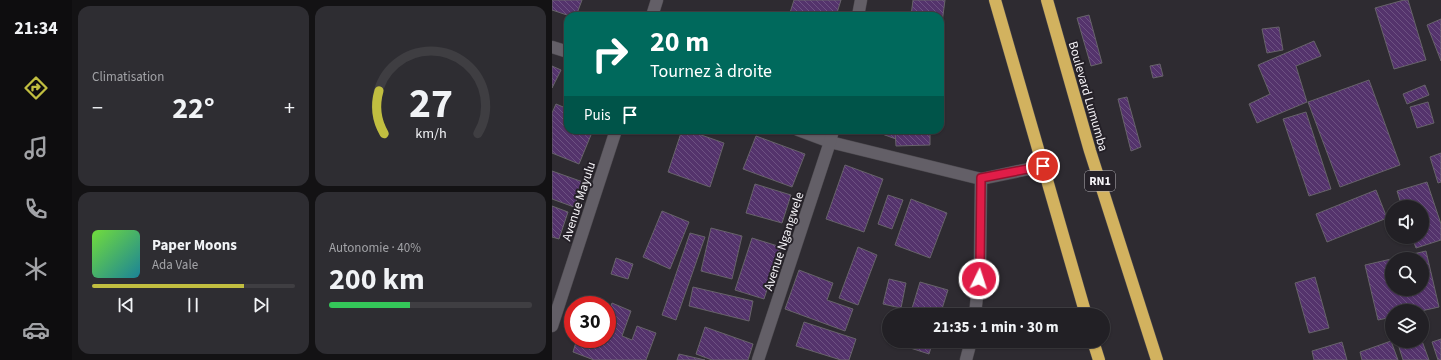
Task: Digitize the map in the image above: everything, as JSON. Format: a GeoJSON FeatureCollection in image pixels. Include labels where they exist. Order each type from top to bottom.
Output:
{"type":"FeatureCollection","features":[{"type":"Feature","properties":{"kind":"highway"},"geometry":{"type":"LineString","coordinates":[[995,0],[1084,308]]}},
{"type":"Feature","properties":{"kind":"highway","name":"Boulevard Lumumba"},"geometry":{"type":"LineString","coordinates":[[1047,0],[1090,151],[1157,360]]}},
{"type":"Feature","properties":{"kind":"highway"},"geometry":{"type":"LineString","coordinates":[[1095,348],[1099,360]]}},
{"type":"Feature","properties":{"kind":"street"},"geometry":{"type":"LineString","coordinates":[[653,12],[657,0]]}},
{"type":"Feature","properties":{"kind":"street"},"geometry":{"type":"LineString","coordinates":[[859,12],[861,0]]}},
{"type":"Feature","properties":{"kind":"street"},"geometry":{"type":"LineString","coordinates":[[552,47],[564,51]]}},
{"type":"Feature","properties":{"kind":"street","name":"Avenue Mayulu"},"geometry":{"type":"LineString","coordinates":[[552,326],[615,134]]}},
{"type":"Feature","properties":{"kind":"street"},"geometry":{"type":"LineString","coordinates":[[821,134],[981,178],[1043,166]]}},
{"type":"Feature","properties":{"kind":"street","name":"Avenue Ngangwele"},"geometry":{"type":"LineString","coordinates":[[758,360],[832,136]]}},
{"type":"Feature","properties":{"kind":"street"},"geometry":{"type":"LineString","coordinates":[[976,308],[980,267],[981,178]]}},
{"type":"Feature","properties":{"kind":"street"},"geometry":{"type":"LineString","coordinates":[[966,360],[969,348]]}},
{"type":"Feature","properties":{"kind":"building"},"geometry":{"type":"Polygon","coordinates":[[[552,0],[582,0],[578,12],[564,12],[564,14],[552,10],[552,0]]]}},
{"type":"Feature","properties":{"kind":"building"},"geometry":{"type":"Polygon","coordinates":[[[794,0],[841,0],[837,12],[790,12],[794,0]]]}},
{"type":"Feature","properties":{"kind":"building"},"geometry":{"type":"Polygon","coordinates":[[[913,0],[945,0],[943,12],[912,12],[913,0]]]}},
{"type":"Feature","properties":{"kind":"building"},"geometry":{"type":"Polygon","coordinates":[[[1408,0],[1426,60],[1394,69],[1375,8],[1408,0]]]}},
{"type":"Feature","properties":{"kind":"building"},"geometry":{"type":"Polygon","coordinates":[[[1089,15],[1102,63],[1091,66],[1077,18],[1089,15]]]}},
{"type":"Feature","properties":{"kind":"building"},"geometry":{"type":"Polygon","coordinates":[[[1441,19],[1441,61],[1427,25],[1441,19]]]}},
{"type":"Feature","properties":{"kind":"building"},"geometry":{"type":"Polygon","coordinates":[[[1279,27],[1283,50],[1267,53],[1262,29],[1279,27]]]}},
{"type":"Feature","properties":{"kind":"building"},"geometry":{"type":"Polygon","coordinates":[[[1314,41],[1321,56],[1296,66],[1307,102],[1257,123],[1249,104],[1270,94],[1258,65],[1314,41]]]}},
{"type":"Feature","properties":{"kind":"building"},"geometry":{"type":"Polygon","coordinates":[[[1160,64],[1163,76],[1153,78],[1150,66],[1160,64]]]}},
{"type":"Feature","properties":{"kind":"building"},"geometry":{"type":"Polygon","coordinates":[[[552,66],[561,70],[552,88],[552,66]]]}},
{"type":"Feature","properties":{"kind":"building"},"geometry":{"type":"Polygon","coordinates":[[[1369,80],[1400,165],[1340,187],[1308,102],[1369,80]]]}},
{"type":"Feature","properties":{"kind":"building"},"geometry":{"type":"Polygon","coordinates":[[[1425,85],[1429,95],[1407,104],[1403,94],[1425,85]]]}},
{"type":"Feature","properties":{"kind":"building"},"geometry":{"type":"Polygon","coordinates":[[[1127,97],[1141,147],[1131,151],[1118,99],[1127,97]]]}},
{"type":"Feature","properties":{"kind":"building"},"geometry":{"type":"Polygon","coordinates":[[[1428,102],[1434,123],[1417,128],[1410,107],[1428,102]]]}},
{"type":"Feature","properties":{"kind":"building"},"geometry":{"type":"Polygon","coordinates":[[[556,104],[564,107],[564,134],[591,134],[579,164],[552,153],[552,113],[556,104]]]}},
{"type":"Feature","properties":{"kind":"building"},"geometry":{"type":"Polygon","coordinates":[[[1306,112],[1331,189],[1309,196],[1283,119],[1306,112]]]}},
{"type":"Feature","properties":{"kind":"building"},"geometry":{"type":"Polygon","coordinates":[[[681,134],[698,134],[724,143],[710,187],[668,172],[681,134]]]}},
{"type":"Feature","properties":{"kind":"building"},"geometry":{"type":"Polygon","coordinates":[[[882,134],[910,134],[907,143],[882,134]]]}},
{"type":"Feature","properties":{"kind":"building"},"geometry":{"type":"Polygon","coordinates":[[[895,134],[930,134],[930,145],[896,146],[895,134]]]}},
{"type":"Feature","properties":{"kind":"building"},"geometry":{"type":"Polygon","coordinates":[[[756,136],[805,154],[792,187],[743,169],[756,136]]]}},
{"type":"Feature","properties":{"kind":"building"},"geometry":{"type":"Polygon","coordinates":[[[1441,153],[1441,182],[1438,183],[1430,157],[1441,153]]]}},
{"type":"Feature","properties":{"kind":"building"},"geometry":{"type":"Polygon","coordinates":[[[845,165],[883,179],[864,232],[826,219],[845,165]]]}},
{"type":"Feature","properties":{"kind":"building"},"geometry":{"type":"Polygon","coordinates":[[[552,171],[583,182],[574,207],[552,199],[552,171]]]}},
{"type":"Feature","properties":{"kind":"building"},"geometry":{"type":"Polygon","coordinates":[[[1427,182],[1441,224],[1441,240],[1429,244],[1429,200],[1400,200],[1397,191],[1427,182]]]}},
{"type":"Feature","properties":{"kind":"building"},"geometry":{"type":"Polygon","coordinates":[[[755,184],[791,195],[782,223],[746,213],[755,184]]]}},
{"type":"Feature","properties":{"kind":"building"},"geometry":{"type":"Polygon","coordinates":[[[1376,190],[1385,213],[1385,219],[1327,242],[1316,214],[1376,190]]]}},
{"type":"Feature","properties":{"kind":"building"},"geometry":{"type":"Polygon","coordinates":[[[888,195],[903,200],[892,229],[878,224],[888,195]]]}},
{"type":"Feature","properties":{"kind":"building"},"geometry":{"type":"Polygon","coordinates":[[[911,199],[947,213],[930,258],[895,245],[911,199]]]}},
{"type":"Feature","properties":{"kind":"building"},"geometry":{"type":"Polygon","coordinates":[[[552,206],[568,212],[559,239],[552,237],[552,206]]]}},
{"type":"Feature","properties":{"kind":"building"},"geometry":{"type":"Polygon","coordinates":[[[662,211],[689,222],[670,269],[643,257],[662,211]]]}},
{"type":"Feature","properties":{"kind":"building"},"geometry":{"type":"Polygon","coordinates":[[[711,228],[742,236],[732,279],[701,271],[711,228]]]}},
{"type":"Feature","properties":{"kind":"building"},"geometry":{"type":"Polygon","coordinates":[[[690,233],[705,237],[676,320],[662,315],[690,233]]]}},
{"type":"Feature","properties":{"kind":"building"},"geometry":{"type":"Polygon","coordinates":[[[752,238],[781,247],[764,299],[735,290],[752,238]]]}},
{"type":"Feature","properties":{"kind":"building"},"geometry":{"type":"Polygon","coordinates":[[[1415,244],[1428,244],[1416,248],[1415,244]]]}},
{"type":"Feature","properties":{"kind":"building"},"geometry":{"type":"Polygon","coordinates":[[[858,247],[877,255],[858,305],[839,298],[858,247]]]}},
{"type":"Feature","properties":{"kind":"building"},"geometry":{"type":"Polygon","coordinates":[[[616,258],[633,264],[628,279],[611,274],[616,258]]]}},
{"type":"Feature","properties":{"kind":"building"},"geometry":{"type":"Polygon","coordinates":[[[1385,260],[1385,296],[1429,296],[1429,264],[1439,307],[1429,309],[1429,304],[1385,304],[1385,318],[1378,320],[1365,265],[1385,260]]]}},
{"type":"Feature","properties":{"kind":"building"},"geometry":{"type":"Polygon","coordinates":[[[799,270],[833,283],[827,300],[853,309],[845,331],[785,309],[799,270]]]}},
{"type":"Feature","properties":{"kind":"building"},"geometry":{"type":"Polygon","coordinates":[[[1315,277],[1329,328],[1309,333],[1295,283],[1315,277]]]}},
{"type":"Feature","properties":{"kind":"building"},"geometry":{"type":"Polygon","coordinates":[[[889,279],[906,283],[901,308],[883,304],[889,279]]]}},
{"type":"Feature","properties":{"kind":"building"},"geometry":{"type":"Polygon","coordinates":[[[920,282],[948,290],[942,308],[912,308],[920,282]]]}},
{"type":"Feature","properties":{"kind":"building"},"geometry":{"type":"Polygon","coordinates":[[[693,287],[753,301],[749,321],[689,306],[693,287]]]}},
{"type":"Feature","properties":{"kind":"building"},"geometry":{"type":"Polygon","coordinates":[[[616,305],[631,311],[622,336],[632,340],[637,326],[656,333],[646,360],[594,360],[573,352],[574,348],[616,348],[616,305]]]}},
{"type":"Feature","properties":{"kind":"building"},"geometry":{"type":"Polygon","coordinates":[[[804,322],[856,339],[849,360],[841,360],[796,346],[804,322]]]}},
{"type":"Feature","properties":{"kind":"building"},"geometry":{"type":"Polygon","coordinates":[[[705,327],[753,344],[748,360],[712,360],[696,354],[705,327]]]}},
{"type":"Feature","properties":{"kind":"building"},"geometry":{"type":"Polygon","coordinates":[[[1441,339],[1441,360],[1438,360],[1432,342],[1441,339]]]}},
{"type":"Feature","properties":{"kind":"building"},"geometry":{"type":"Polygon","coordinates":[[[1342,342],[1347,360],[1314,360],[1312,351],[1342,342]]]}},
{"type":"Feature","properties":{"kind":"building"},"geometry":{"type":"Polygon","coordinates":[[[1385,343],[1385,348],[1394,348],[1398,360],[1362,360],[1360,352],[1385,343]]]}},
{"type":"Feature","properties":{"kind":"building"},"geometry":{"type":"Polygon","coordinates":[[[910,348],[931,348],[929,354],[910,348]]]}},
{"type":"Feature","properties":{"kind":"building"},"geometry":{"type":"Polygon","coordinates":[[[1399,348],[1425,348],[1429,360],[1403,360],[1399,348]]]}},
{"type":"Feature","properties":{"kind":"building"},"geometry":{"type":"Polygon","coordinates":[[[679,354],[705,360],[677,360],[679,354]]]}},
{"type":"Feature","properties":{"kind":"route"},"geometry":{"type":"LineString","coordinates":[[979,279],[981,178],[1043,166]]}}]}
